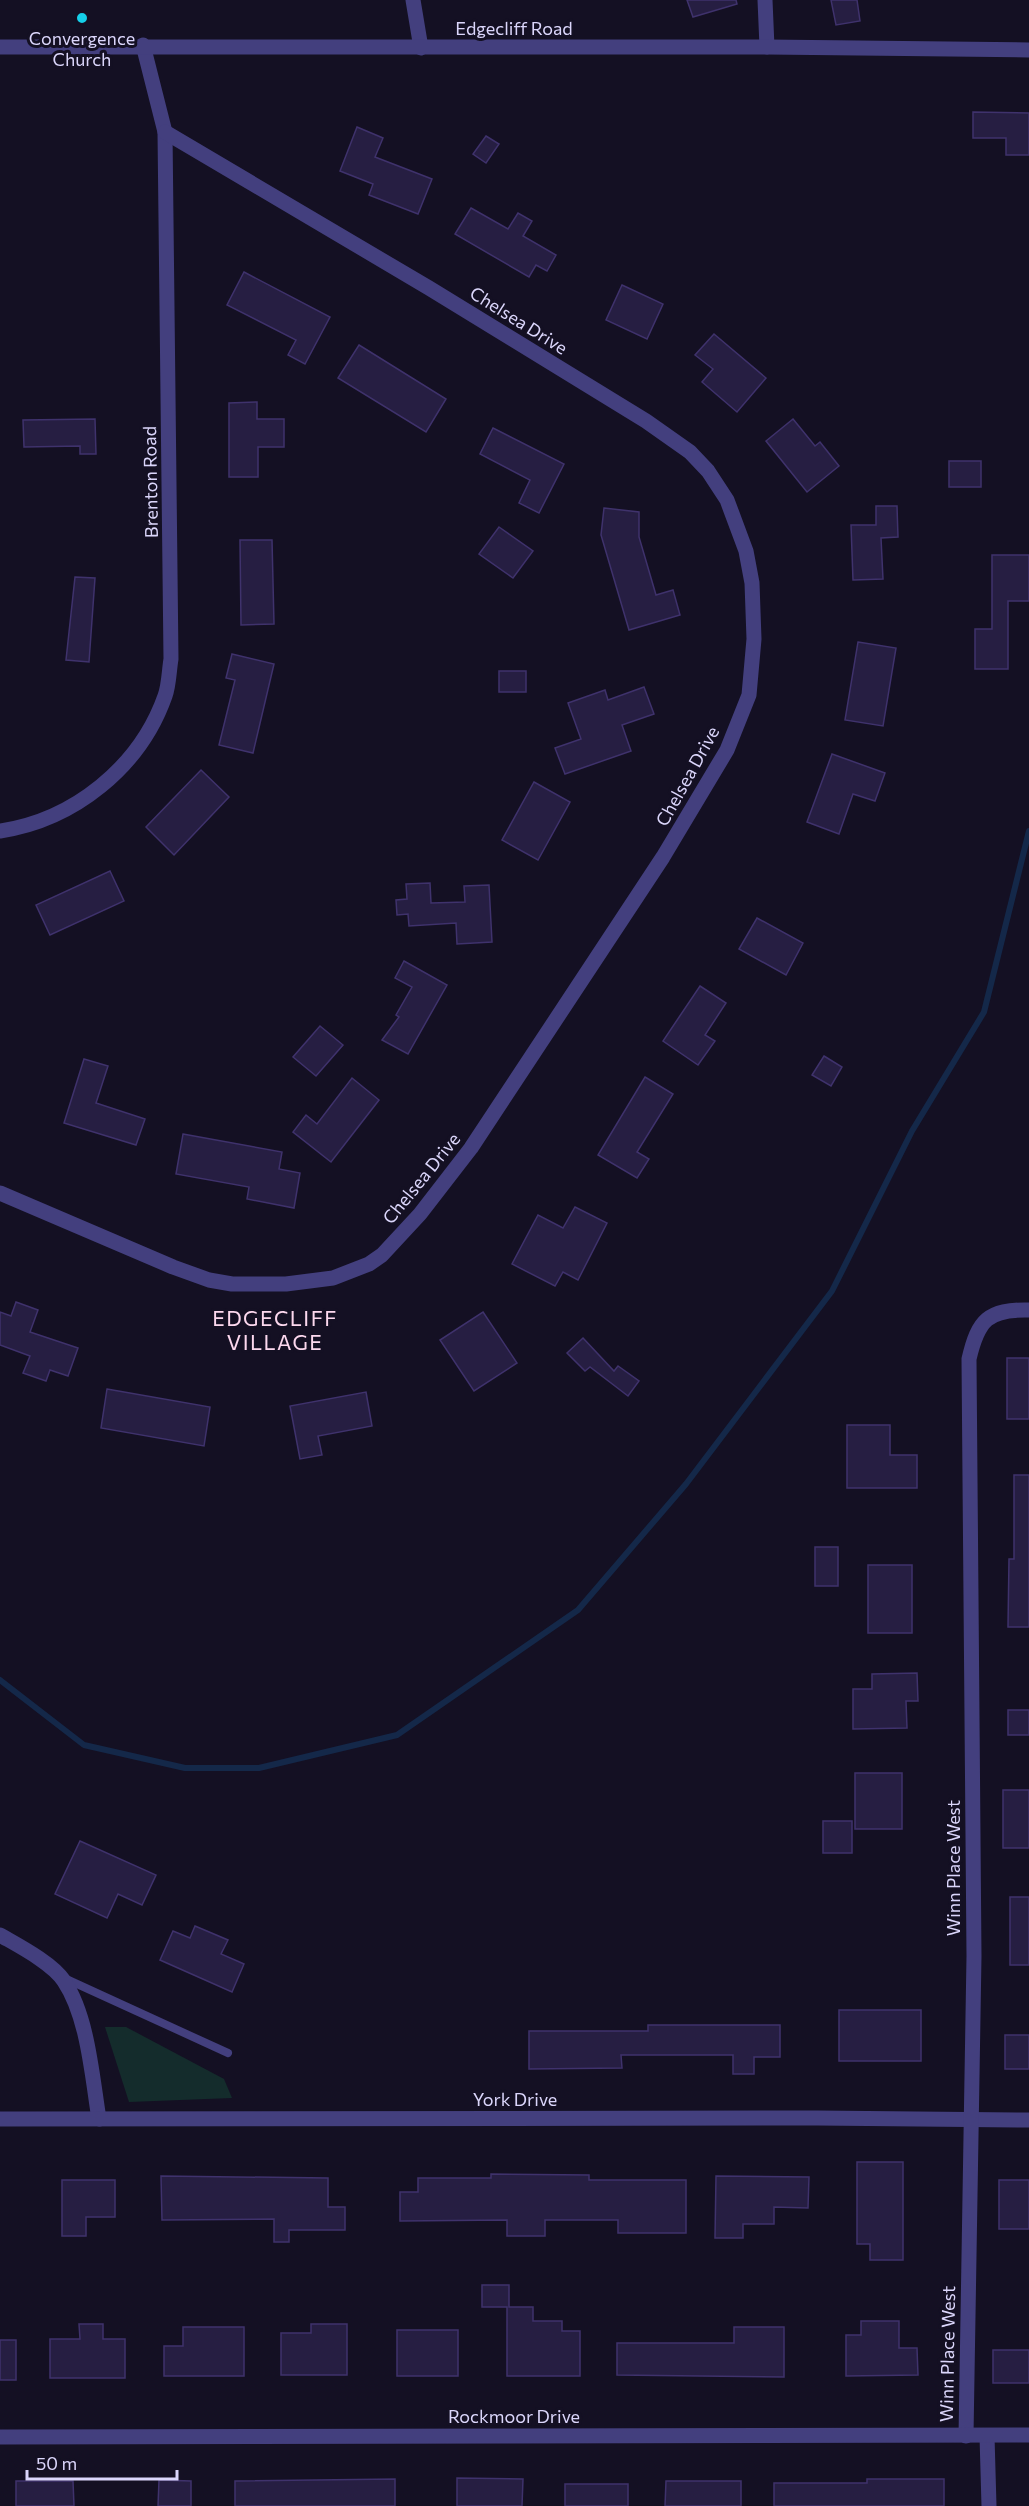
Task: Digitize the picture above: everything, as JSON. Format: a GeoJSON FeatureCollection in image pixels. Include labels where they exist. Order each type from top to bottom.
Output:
{"type":"FeatureCollection","features":[{"type":"Feature","properties":{"kind":"street"},"geometry":{"type":"LineString","coordinates":[[413,0],[422,48]]}},
{"type":"Feature","properties":{"kind":"street"},"geometry":{"type":"LineString","coordinates":[[765,0],[767,47]]}},
{"type":"Feature","properties":{"kind":"street","name":"Edgecliff Road"},"geometry":{"type":"LineString","coordinates":[[0,47],[143,45],[1029,50]]}},
{"type":"Feature","properties":{"kind":"street","name":"Brenton Road"},"geometry":{"type":"LineString","coordinates":[[0,831],[57,816],[101,788],[129,759],[165,694],[171,659],[165,132],[143,45]]}},
{"type":"Feature","properties":{"kind":"street","name":"Chelsea Drive"},"geometry":{"type":"LineString","coordinates":[[0,1193],[163,1263],[209,1280],[232,1284],[286,1284],[333,1278],[369,1264],[382,1255],[420,1214],[471,1148],[663,856],[727,750],[749,695],[754,639],[752,583],[746,551],[727,500],[708,471],[690,452],[646,421],[439,294],[165,132]]}},
{"type":"Feature","properties":{"kind":"street","name":"Winn Place West"},"geometry":{"type":"LineString","coordinates":[[966,2436],[972,2119],[969,1359],[980,1325],[998,1311],[1029,1310]]}},
{"type":"Feature","properties":{"kind":"street"},"geometry":{"type":"LineString","coordinates":[[0,1935],[27,1950],[60,1977],[83,2027],[99,2119]]}},
{"type":"Feature","properties":{"kind":"street","name":"York Drive"},"geometry":{"type":"LineString","coordinates":[[0,2119],[1029,2120]]}},
{"type":"Feature","properties":{"kind":"street","name":"Rockmoor Drive"},"geometry":{"type":"LineString","coordinates":[[0,2436],[1029,2435]]}},
{"type":"Feature","properties":{"kind":"street"},"geometry":{"type":"LineString","coordinates":[[987,2436],[989,2506]]}},
{"type":"Feature","properties":{"kind":"lane"},"geometry":{"type":"LineString","coordinates":[[60,1977],[228,2053]]}},
{"type":"Feature","properties":{"kind":"green space"},"geometry":{"type":"Polygon","coordinates":[[[105,2027],[126,2027],[224,2079],[232,2098],[129,2102],[105,2027]]]}},
{"type":"Feature","properties":{"kind":"building"},"geometry":{"type":"Polygon","coordinates":[[[687,0],[736,0],[737,4],[693,17],[687,0]]]}},
{"type":"Feature","properties":{"kind":"building"},"geometry":{"type":"Polygon","coordinates":[[[831,0],[857,0],[860,21],[836,25],[831,0]]]}},
{"type":"Feature","properties":{"kind":"building"},"geometry":{"type":"Polygon","coordinates":[[[973,112],[1029,113],[1029,155],[1006,155],[1006,138],[973,138],[973,112]]]}},
{"type":"Feature","properties":{"kind":"building"},"geometry":{"type":"Polygon","coordinates":[[[357,127],[383,138],[375,157],[432,179],[418,214],[369,195],[373,184],[340,171],[357,127]]]}},
{"type":"Feature","properties":{"kind":"building"},"geometry":{"type":"Polygon","coordinates":[[[486,136],[499,144],[486,163],[473,154],[486,136]]]}},
{"type":"Feature","properties":{"kind":"building"},"geometry":{"type":"Polygon","coordinates":[[[471,208],[508,229],[518,213],[532,221],[523,236],[556,255],[547,271],[536,265],[529,277],[455,234],[471,208]]]}},
{"type":"Feature","properties":{"kind":"building"},"geometry":{"type":"Polygon","coordinates":[[[244,272],[330,317],[305,364],[288,355],[296,340],[227,305],[244,272]]]}},
{"type":"Feature","properties":{"kind":"building"},"geometry":{"type":"Polygon","coordinates":[[[622,285],[663,304],[647,339],[606,320],[622,285]]]}},
{"type":"Feature","properties":{"kind":"building"},"geometry":{"type":"Polygon","coordinates":[[[714,334],[766,378],[737,412],[702,382],[713,369],[695,355],[714,334]]]}},
{"type":"Feature","properties":{"kind":"building"},"geometry":{"type":"Polygon","coordinates":[[[359,345],[446,399],[426,432],[338,378],[359,345]]]}},
{"type":"Feature","properties":{"kind":"building"},"geometry":{"type":"Polygon","coordinates":[[[257,402],[257,419],[284,419],[284,447],[258,447],[258,477],[229,477],[229,403],[257,402]]]}},
{"type":"Feature","properties":{"kind":"building"},"geometry":{"type":"Polygon","coordinates":[[[95,419],[96,454],[80,454],[80,446],[24,447],[23,420],[95,419]]]}},
{"type":"Feature","properties":{"kind":"building"},"geometry":{"type":"Polygon","coordinates":[[[793,419],[815,446],[820,442],[839,466],[807,492],[766,441],[793,419]]]}},
{"type":"Feature","properties":{"kind":"building"},"geometry":{"type":"Polygon","coordinates":[[[493,428],[564,464],[539,513],[519,503],[530,480],[480,454],[493,428]]]}},
{"type":"Feature","properties":{"kind":"building"},"geometry":{"type":"Polygon","coordinates":[[[949,461],[981,461],[981,487],[949,487],[949,461]]]}},
{"type":"Feature","properties":{"kind":"building"},"geometry":{"type":"Polygon","coordinates":[[[876,506],[897,506],[898,537],[881,538],[883,579],[853,580],[851,525],[876,525],[876,506]]]}},
{"type":"Feature","properties":{"kind":"building"},"geometry":{"type":"Polygon","coordinates":[[[604,508],[639,512],[639,537],[656,595],[673,590],[680,615],[629,630],[601,535],[604,508]]]}},
{"type":"Feature","properties":{"kind":"building"},"geometry":{"type":"Polygon","coordinates":[[[499,527],[533,551],[513,578],[479,554],[499,527]]]}},
{"type":"Feature","properties":{"kind":"building"},"geometry":{"type":"Polygon","coordinates":[[[240,540],[272,540],[274,624],[241,625],[240,540]]]}},
{"type":"Feature","properties":{"kind":"building"},"geometry":{"type":"Polygon","coordinates":[[[992,555],[1029,555],[1029,601],[1008,601],[1008,669],[975,669],[975,629],[992,629],[992,555]]]}},
{"type":"Feature","properties":{"kind":"building"},"geometry":{"type":"Polygon","coordinates":[[[75,577],[95,578],[89,662],[66,660],[75,577]]]}},
{"type":"Feature","properties":{"kind":"building"},"geometry":{"type":"Polygon","coordinates":[[[858,642],[896,648],[883,726],[845,720],[858,642]]]}},
{"type":"Feature","properties":{"kind":"building"},"geometry":{"type":"Polygon","coordinates":[[[232,654],[274,664],[253,753],[219,745],[235,680],[226,678],[232,654]]]}},
{"type":"Feature","properties":{"kind":"building"},"geometry":{"type":"Polygon","coordinates":[[[499,671],[526,671],[526,692],[499,692],[499,671]]]}},
{"type":"Feature","properties":{"kind":"building"},"geometry":{"type":"Polygon","coordinates":[[[644,687],[654,714],[622,725],[631,751],[565,774],[555,748],[581,739],[568,703],[605,690],[608,700],[644,687]]]}},
{"type":"Feature","properties":{"kind":"building"},"geometry":{"type":"Polygon","coordinates":[[[832,754],[885,773],[875,801],[853,794],[839,834],[807,822],[832,754]]]}},
{"type":"Feature","properties":{"kind":"building"},"geometry":{"type":"Polygon","coordinates":[[[201,770],[229,797],[174,855],[146,827],[201,770]]]}},
{"type":"Feature","properties":{"kind":"building"},"geometry":{"type":"Polygon","coordinates":[[[534,782],[570,802],[538,860],[502,840],[534,782]]]}},
{"type":"Feature","properties":{"kind":"building"},"geometry":{"type":"Polygon","coordinates":[[[110,871],[124,901],[50,935],[36,905],[110,871]]]}},
{"type":"Feature","properties":{"kind":"building"},"geometry":{"type":"Polygon","coordinates":[[[430,883],[431,903],[465,902],[464,886],[489,885],[492,942],[457,944],[456,923],[409,926],[408,914],[397,915],[396,900],[407,899],[406,884],[430,883]]]}},
{"type":"Feature","properties":{"kind":"building"},"geometry":{"type":"Polygon","coordinates":[[[757,918],[803,943],[786,975],[739,949],[757,918]]]}},
{"type":"Feature","properties":{"kind":"building"},"geometry":{"type":"Polygon","coordinates":[[[404,961],[447,985],[408,1054],[382,1040],[399,1017],[396,1015],[412,987],[395,978],[404,961]]]}},
{"type":"Feature","properties":{"kind":"building"},"geometry":{"type":"Polygon","coordinates":[[[700,986],[726,1003],[705,1035],[715,1041],[698,1065],[663,1041],[700,986]]]}},
{"type":"Feature","properties":{"kind":"building"},"geometry":{"type":"Polygon","coordinates":[[[320,1026],[343,1045],[316,1076],[293,1057],[320,1026]]]}},
{"type":"Feature","properties":{"kind":"building"},"geometry":{"type":"Polygon","coordinates":[[[824,1056],[842,1067],[831,1086],[812,1075],[824,1056]]]}},
{"type":"Feature","properties":{"kind":"building"},"geometry":{"type":"Polygon","coordinates":[[[84,1059],[108,1066],[96,1103],[145,1119],[136,1145],[64,1123],[84,1059]]]}},
{"type":"Feature","properties":{"kind":"building"},"geometry":{"type":"Polygon","coordinates":[[[645,1077],[673,1094],[637,1152],[649,1159],[637,1178],[598,1155],[645,1077]]]}},
{"type":"Feature","properties":{"kind":"building"},"geometry":{"type":"Polygon","coordinates":[[[352,1078],[379,1100],[331,1162],[293,1132],[306,1115],[317,1124],[352,1078]]]}},
{"type":"Feature","properties":{"kind":"building"},"geometry":{"type":"Polygon","coordinates":[[[183,1134],[282,1152],[279,1169],[300,1173],[294,1208],[247,1199],[249,1187],[176,1174],[183,1134]]]}},
{"type":"Feature","properties":{"kind":"building"},"geometry":{"type":"Polygon","coordinates":[[[575,1207],[607,1223],[578,1280],[563,1272],[555,1286],[512,1264],[538,1215],[563,1228],[575,1207]]]}},
{"type":"Feature","properties":{"kind":"building"},"geometry":{"type":"Polygon","coordinates":[[[16,1302],[38,1310],[30,1332],[78,1348],[68,1376],[50,1370],[46,1381],[23,1373],[30,1356],[0,1345],[0,1312],[11,1316],[16,1302]]]}},
{"type":"Feature","properties":{"kind":"building"},"geometry":{"type":"Polygon","coordinates":[[[483,1312],[517,1363],[474,1391],[440,1340],[483,1312]]]}},
{"type":"Feature","properties":{"kind":"building"},"geometry":{"type":"Polygon","coordinates":[[[583,1338],[614,1371],[618,1366],[639,1381],[628,1396],[590,1367],[585,1371],[567,1353],[583,1338]]]}},
{"type":"Feature","properties":{"kind":"building"},"geometry":{"type":"Polygon","coordinates":[[[1007,1358],[1029,1358],[1029,1419],[1007,1419],[1007,1358]]]}},
{"type":"Feature","properties":{"kind":"building"},"geometry":{"type":"Polygon","coordinates":[[[107,1389],[210,1407],[204,1446],[101,1428],[107,1389]]]}},
{"type":"Feature","properties":{"kind":"building"},"geometry":{"type":"Polygon","coordinates":[[[366,1392],[372,1426],[318,1436],[322,1455],[300,1459],[290,1406],[366,1392]]]}},
{"type":"Feature","properties":{"kind":"building"},"geometry":{"type":"Polygon","coordinates":[[[847,1425],[890,1425],[890,1455],[917,1455],[917,1488],[847,1488],[847,1425]]]}},
{"type":"Feature","properties":{"kind":"building"},"geometry":{"type":"Polygon","coordinates":[[[1014,1475],[1029,1475],[1029,1627],[1008,1627],[1009,1559],[1014,1559],[1014,1475]]]}},
{"type":"Feature","properties":{"kind":"building"},"geometry":{"type":"Polygon","coordinates":[[[815,1547],[838,1547],[838,1586],[815,1586],[815,1547]]]}},
{"type":"Feature","properties":{"kind":"building"},"geometry":{"type":"Polygon","coordinates":[[[868,1565],[912,1565],[912,1633],[868,1633],[868,1565]]]}},
{"type":"Feature","properties":{"kind":"building"},"geometry":{"type":"Polygon","coordinates":[[[917,1673],[918,1701],[906,1701],[907,1728],[853,1729],[853,1689],[872,1689],[872,1674],[917,1673]]]}},
{"type":"Feature","properties":{"kind":"building"},"geometry":{"type":"Polygon","coordinates":[[[1008,1710],[1029,1710],[1029,1735],[1008,1735],[1008,1710]]]}},
{"type":"Feature","properties":{"kind":"building"},"geometry":{"type":"Polygon","coordinates":[[[855,1773],[902,1773],[902,1829],[855,1829],[855,1773]]]}},
{"type":"Feature","properties":{"kind":"building"},"geometry":{"type":"Polygon","coordinates":[[[1003,1790],[1029,1790],[1029,1848],[1003,1848],[1003,1790]]]}},
{"type":"Feature","properties":{"kind":"building"},"geometry":{"type":"Polygon","coordinates":[[[823,1821],[852,1821],[852,1853],[823,1853],[823,1821]]]}},
{"type":"Feature","properties":{"kind":"building"},"geometry":{"type":"Polygon","coordinates":[[[80,1841],[156,1875],[142,1905],[118,1894],[107,1918],[55,1894],[80,1841]]]}},
{"type":"Feature","properties":{"kind":"building"},"geometry":{"type":"Polygon","coordinates":[[[1010,1897],[1029,1897],[1029,1965],[1010,1965],[1010,1897]]]}},
{"type":"Feature","properties":{"kind":"building"},"geometry":{"type":"Polygon","coordinates":[[[195,1926],[228,1940],[221,1954],[244,1964],[232,1992],[160,1960],[173,1931],[190,1938],[195,1926]]]}},
{"type":"Feature","properties":{"kind":"building"},"geometry":{"type":"Polygon","coordinates":[[[839,2010],[921,2010],[921,2061],[839,2061],[839,2010]]]}},
{"type":"Feature","properties":{"kind":"building"},"geometry":{"type":"Polygon","coordinates":[[[648,2025],[780,2025],[780,2057],[754,2057],[754,2074],[733,2074],[733,2055],[621,2055],[622,2068],[529,2069],[529,2031],[648,2031],[648,2025]]]}},
{"type":"Feature","properties":{"kind":"building"},"geometry":{"type":"Polygon","coordinates":[[[1005,2035],[1029,2035],[1029,2069],[1005,2069],[1005,2035]]]}},
{"type":"Feature","properties":{"kind":"building"},"geometry":{"type":"Polygon","coordinates":[[[857,2162],[903,2162],[903,2260],[870,2260],[870,2244],[857,2244],[857,2162]]]}},
{"type":"Feature","properties":{"kind":"building"},"geometry":{"type":"Polygon","coordinates":[[[491,2174],[589,2175],[589,2180],[686,2180],[686,2233],[618,2233],[618,2220],[545,2220],[545,2236],[507,2236],[507,2220],[400,2221],[400,2192],[418,2192],[418,2178],[491,2178],[491,2174]]]}},
{"type":"Feature","properties":{"kind":"building"},"geometry":{"type":"Polygon","coordinates":[[[161,2176],[328,2178],[328,2207],[345,2207],[345,2230],[289,2230],[289,2242],[274,2242],[274,2219],[162,2220],[161,2176]]]}},
{"type":"Feature","properties":{"kind":"building"},"geometry":{"type":"Polygon","coordinates":[[[716,2176],[809,2177],[808,2208],[774,2207],[774,2224],[743,2224],[743,2238],[715,2238],[716,2176]]]}},
{"type":"Feature","properties":{"kind":"building"},"geometry":{"type":"Polygon","coordinates":[[[62,2180],[115,2180],[115,2217],[86,2217],[86,2236],[62,2236],[62,2180]]]}},
{"type":"Feature","properties":{"kind":"building"},"geometry":{"type":"Polygon","coordinates":[[[999,2180],[1029,2180],[1029,2229],[999,2229],[999,2180]]]}},
{"type":"Feature","properties":{"kind":"building"},"geometry":{"type":"Polygon","coordinates":[[[482,2285],[509,2285],[509,2307],[533,2307],[533,2321],[562,2321],[562,2331],[580,2331],[580,2376],[507,2376],[507,2307],[482,2307],[482,2285]]]}},
{"type":"Feature","properties":{"kind":"building"},"geometry":{"type":"Polygon","coordinates":[[[861,2321],[899,2321],[899,2348],[917,2348],[918,2375],[846,2376],[846,2335],[861,2335],[861,2321]]]}},
{"type":"Feature","properties":{"kind":"building"},"geometry":{"type":"Polygon","coordinates":[[[79,2324],[103,2324],[103,2339],[125,2339],[125,2378],[50,2378],[50,2339],[80,2339],[79,2324]]]}},
{"type":"Feature","properties":{"kind":"building"},"geometry":{"type":"Polygon","coordinates":[[[311,2324],[347,2324],[347,2375],[281,2375],[281,2333],[311,2333],[311,2324]]]}},
{"type":"Feature","properties":{"kind":"building"},"geometry":{"type":"Polygon","coordinates":[[[183,2327],[244,2327],[244,2376],[164,2376],[164,2346],[183,2346],[183,2327]]]}},
{"type":"Feature","properties":{"kind":"building"},"geometry":{"type":"Polygon","coordinates":[[[734,2327],[784,2327],[784,2377],[617,2375],[617,2343],[734,2343],[734,2327]]]}},
{"type":"Feature","properties":{"kind":"building"},"geometry":{"type":"Polygon","coordinates":[[[397,2330],[458,2330],[458,2376],[397,2376],[397,2330]]]}},
{"type":"Feature","properties":{"kind":"building"},"geometry":{"type":"Polygon","coordinates":[[[0,2340],[16,2340],[16,2380],[0,2380],[0,2340]]]}},
{"type":"Feature","properties":{"kind":"building"},"geometry":{"type":"Polygon","coordinates":[[[993,2350],[1029,2350],[1029,2383],[993,2383],[993,2350]]]}},
{"type":"Feature","properties":{"kind":"building"},"geometry":{"type":"Polygon","coordinates":[[[457,2478],[523,2479],[522,2506],[457,2506],[457,2478]]]}},
{"type":"Feature","properties":{"kind":"building"},"geometry":{"type":"Polygon","coordinates":[[[395,2479],[395,2506],[235,2506],[235,2481],[395,2479]]]}},
{"type":"Feature","properties":{"kind":"building"},"geometry":{"type":"Polygon","coordinates":[[[867,2479],[944,2479],[944,2506],[774,2506],[774,2483],[867,2483],[867,2479]]]}},
{"type":"Feature","properties":{"kind":"building"},"geometry":{"type":"Polygon","coordinates":[[[159,2480],[191,2481],[191,2506],[158,2506],[159,2480]]]}},
{"type":"Feature","properties":{"kind":"building"},"geometry":{"type":"Polygon","coordinates":[[[16,2481],[73,2481],[74,2506],[16,2506],[16,2481]]]}},
{"type":"Feature","properties":{"kind":"building"},"geometry":{"type":"Polygon","coordinates":[[[666,2481],[741,2481],[741,2506],[665,2506],[666,2481]]]}},
{"type":"Feature","properties":{"kind":"building"},"geometry":{"type":"Polygon","coordinates":[[[565,2484],[628,2484],[628,2506],[565,2506],[565,2484]]]}},
{"type":"Feature","properties":{"kind":"waterway"},"geometry":{"type":"LineString","coordinates":[[0,1680],[84,1745],[185,1768],[259,1768],[397,1735],[578,1610],[686,1484],[832,1291],[912,1131],[984,1012],[1029,831]]}},
{"type":"Feature","properties":{"kind":"place","name":"Convergence Church"},"geometry":{"type":"Point","coordinates":[82,18]}},
{"type":"Feature","properties":{"kind":"district","name":"EDGECLIFF VILLAGE"},"geometry":{"type":"Point","coordinates":[275,1329]}}]}
